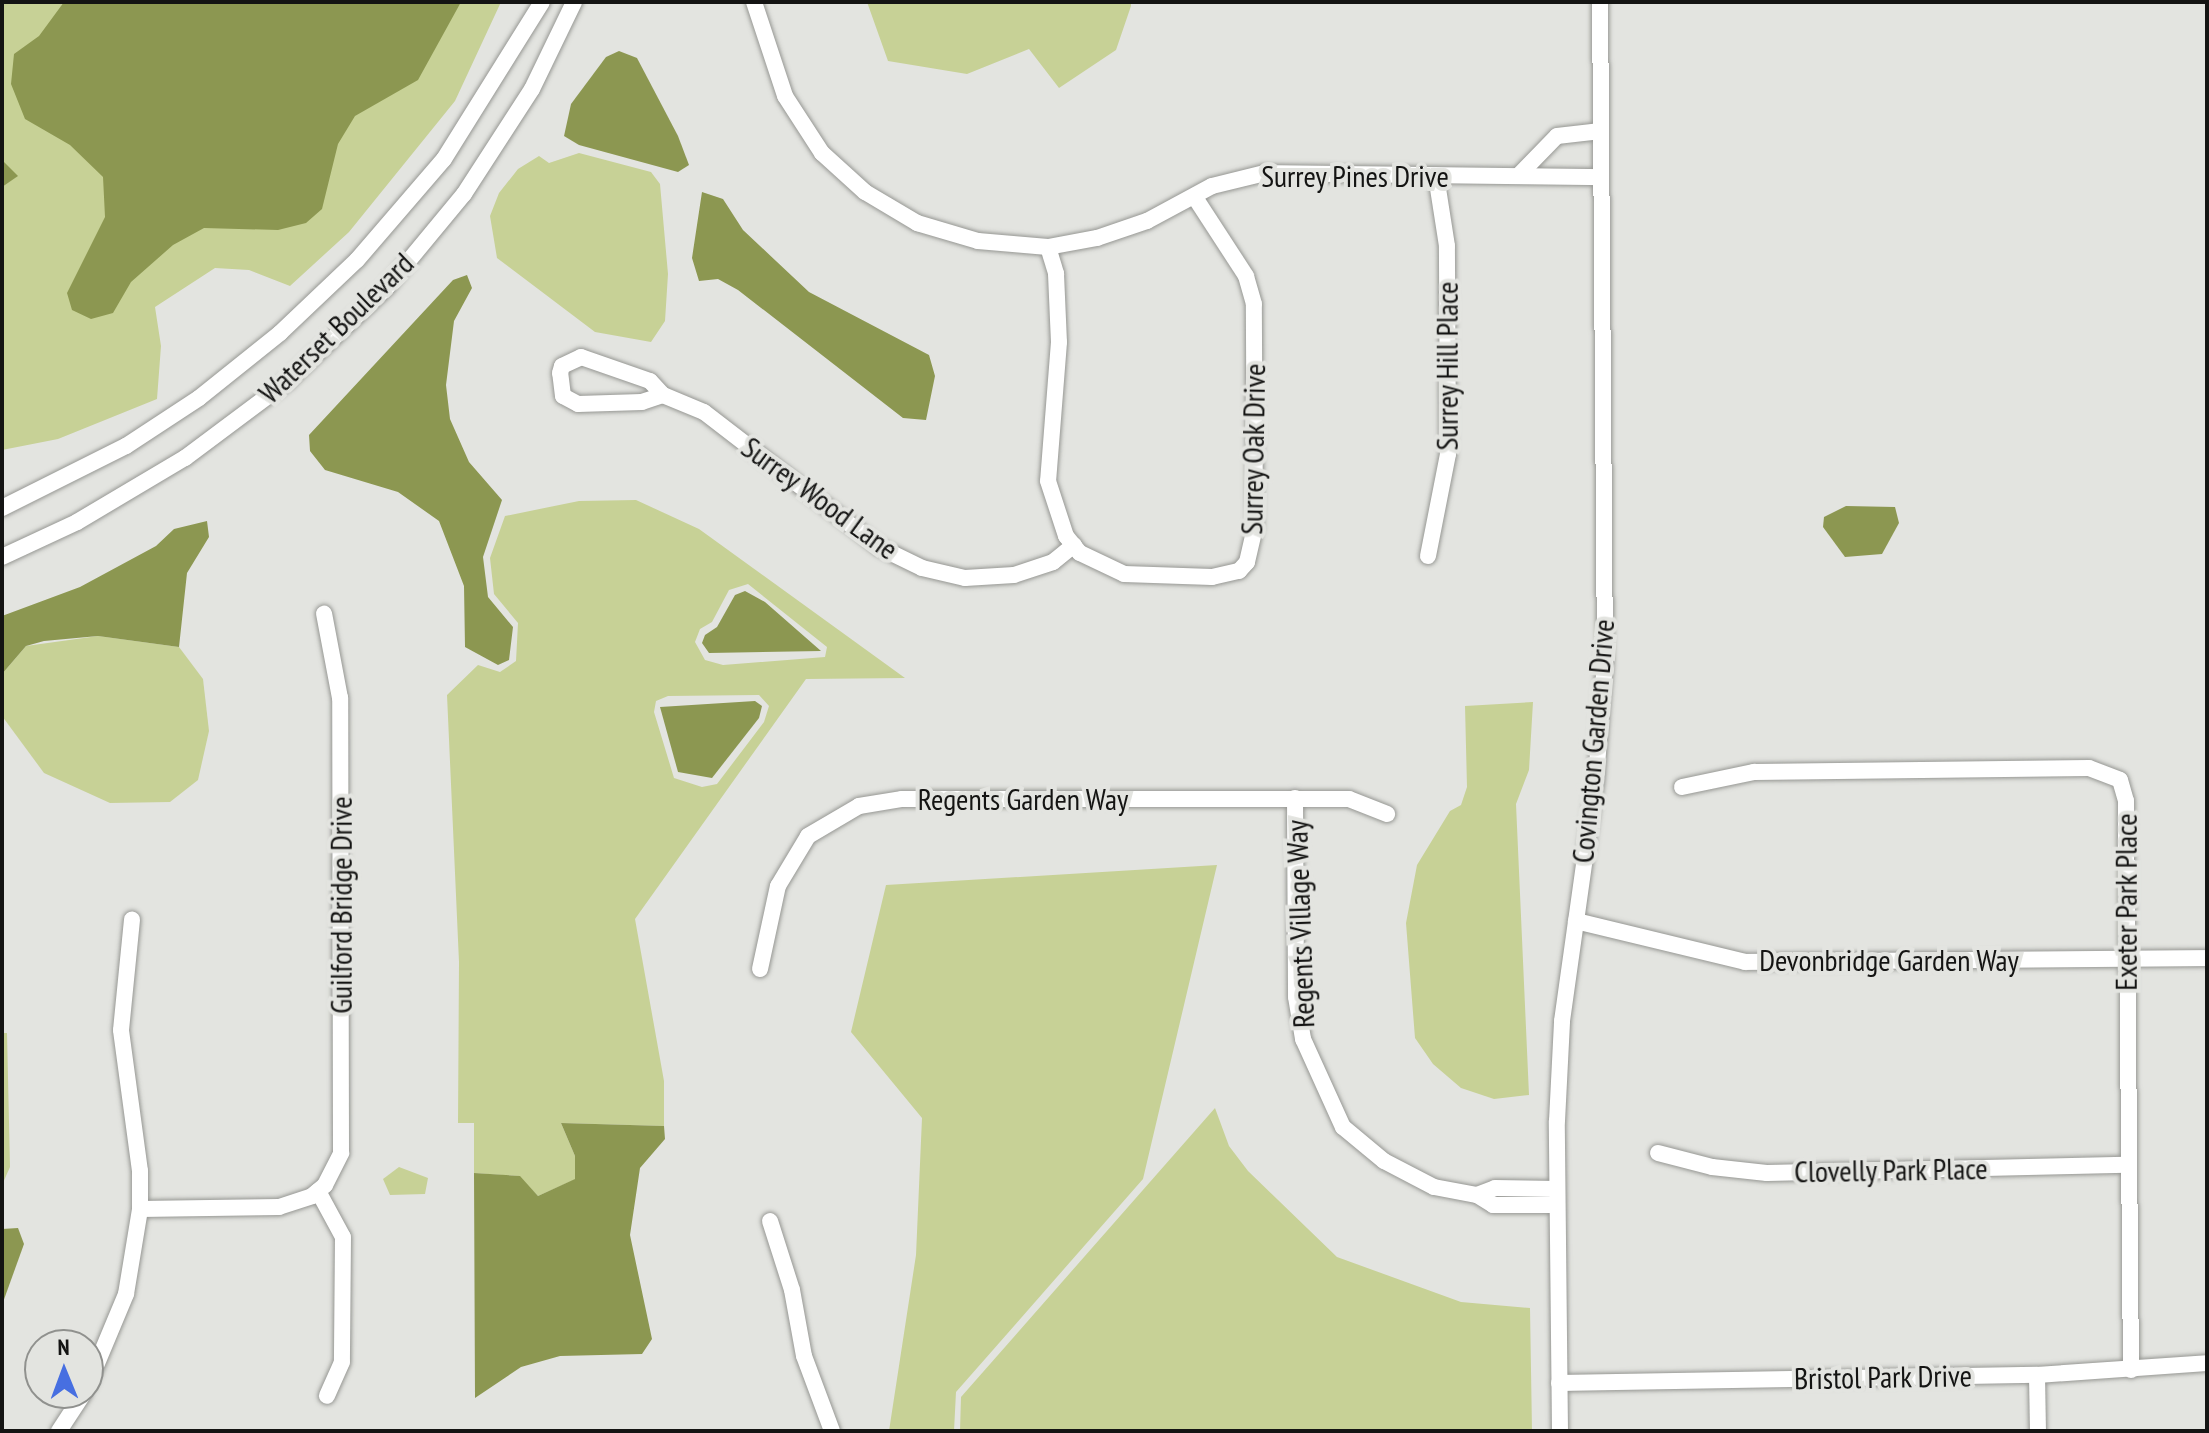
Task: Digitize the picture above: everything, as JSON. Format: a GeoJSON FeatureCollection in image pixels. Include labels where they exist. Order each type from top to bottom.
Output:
{"type":"FeatureCollection","features":[{"type":"Feature","properties":{"kind":"street","name":"Waterset Boulevard"},"geometry":{"type":"LineString","coordinates":[[2,508],[126,446],[199,398],[280,333],[357,260],[444,159],[542,2]]}},
{"type":"Feature","properties":{"kind":"street","name":"Waterset Boulevard"},"geometry":{"type":"LineString","coordinates":[[2,557],[77,522],[185,458],[288,381],[387,287],[464,194],[532,89],[574,2]]}},
{"type":"Feature","properties":{"kind":"street","name":"Surrey Pines Drive"},"geometry":{"type":"LineString","coordinates":[[754,2],[785,96],[822,153],[842,174],[917,223],[978,241],[1048,247],[1122,232],[1226,180],[1265,173],[1601,177]]}},
{"type":"Feature","properties":{"kind":"street","name":"Covington Garden Drive"},"geometry":{"type":"LineString","coordinates":[[1560,1431],[1557,1197],[1562,1021],[1596,779],[1605,661],[1600,2]]}},
{"type":"Feature","properties":{"kind":"street"},"geometry":{"type":"LineString","coordinates":[[1520,174],[1557,136],[1601,131]]}},
{"type":"Feature","properties":{"kind":"street","name":"Surrey Hill Place"},"geometry":{"type":"LineString","coordinates":[[1428,556],[1448,454],[1447,246],[1436,176]]}},
{"type":"Feature","properties":{"kind":"street","name":"Surrey Oak Drive"},"geometry":{"type":"LineString","coordinates":[[1048,247],[1056,274],[1059,342],[1048,481],[1057,517],[1074,545],[1106,568],[1145,577],[1225,575],[1239,571],[1250,554],[1255,528],[1252,290],[1194,196]]}},
{"type":"Feature","properties":{"kind":"street","name":"Surrey Wood Lane"},"geometry":{"type":"LineString","coordinates":[[663,395],[642,402],[578,404],[563,396],[560,373],[570,360],[593,358],[650,381],[663,395],[704,412],[879,547],[922,568],[965,578],[1014,575],[1053,562],[1074,545]]}},
{"type":"Feature","properties":{"kind":"street","name":"Guilford Bridge Drive"},"geometry":{"type":"LineString","coordinates":[[318,1191],[338,1160],[342,1118],[340,698],[324,613]]}},
{"type":"Feature","properties":{"kind":"street","name":"Exeter Park Place"},"geometry":{"type":"LineString","coordinates":[[1682,787],[1754,772],[2089,768],[2120,780],[2126,801],[2126,1165],[2131,1370]]}},
{"type":"Feature","properties":{"kind":"street","name":"Regents Garden Way"},"geometry":{"type":"LineString","coordinates":[[760,969],[778,886],[808,836],[859,806],[902,799],[1295,798],[1349,799],[1387,814]]}},
{"type":"Feature","properties":{"kind":"street","name":"Regents Village Way"},"geometry":{"type":"LineString","coordinates":[[1295,798],[1296,997],[1303,1039],[1320,1085],[1343,1127],[1384,1161],[1434,1187],[1477,1195],[1495,1188],[1557,1197]]}},
{"type":"Feature","properties":{"kind":"street"},"geometry":{"type":"LineString","coordinates":[[104,1347],[126,1294],[140,1209],[140,1171],[121,1030],[132,920]]}},
{"type":"Feature","properties":{"kind":"street","name":"Devonbridge Garden Way"},"geometry":{"type":"LineString","coordinates":[[1576,921],[1745,962],[2207,958]]}},
{"type":"Feature","properties":{"kind":"street","name":"Clovelly Park Place"},"geometry":{"type":"LineString","coordinates":[[1658,1153],[1712,1167],[1767,1173],[2126,1165]]}},
{"type":"Feature","properties":{"kind":"street"},"geometry":{"type":"LineString","coordinates":[[140,1209],[279,1207],[318,1191],[343,1237],[342,1362],[327,1396]]}},
{"type":"Feature","properties":{"kind":"street"},"geometry":{"type":"LineString","coordinates":[[770,1221],[792,1290],[804,1356],[832,1431]]}},
{"type":"Feature","properties":{"kind":"street","name":"Bristol Park Drive"},"geometry":{"type":"LineString","coordinates":[[1559,1383],[2037,1375],[2207,1363]]}},
{"type":"Feature","properties":{"kind":"street"},"geometry":{"type":"LineString","coordinates":[[2037,1375],[2038,1431]]}},
{"type":"Feature","properties":{"kind":"street"},"geometry":{"type":"LineString","coordinates":[[59,1431],[73,1409]]}},
{"type":"Feature","properties":{"kind":"shaded area"},"geometry":{"type":"Polygon","coordinates":[[[2,2],[501,2],[455,101],[349,232],[290,286],[249,270],[215,268],[155,307],[161,346],[157,399],[58,439],[2,450],[2,2]]]}},
{"type":"Feature","properties":{"kind":"shaded area"},"geometry":{"type":"Polygon","coordinates":[[[64,2],[461,2],[418,80],[355,116],[338,144],[322,209],[306,223],[278,230],[204,228],[173,245],[131,282],[113,313],[91,319],[72,310],[67,293],[105,217],[103,177],[70,145],[25,119],[11,84],[14,54],[39,36],[64,2]]]}},
{"type":"Feature","properties":{"kind":"shaded area"},"geometry":{"type":"Polygon","coordinates":[[[867,2],[1131,2],[1131,6],[1116,50],[1059,88],[1029,49],[967,74],[888,61],[867,2]]]}},
{"type":"Feature","properties":{"kind":"shaded area"},"geometry":{"type":"Polygon","coordinates":[[[619,51],[637,58],[678,136],[689,165],[678,172],[579,145],[564,136],[571,104],[606,57],[619,51]]]}},
{"type":"Feature","properties":{"kind":"shaded area"},"geometry":{"type":"Polygon","coordinates":[[[579,153],[651,172],[660,184],[668,274],[665,321],[651,342],[595,332],[497,258],[490,216],[499,193],[518,169],[539,156],[549,163],[579,153]]]}},
{"type":"Feature","properties":{"kind":"shaded area"},"geometry":{"type":"Polygon","coordinates":[[[2,160],[18,176],[2,187],[2,160]]]}},
{"type":"Feature","properties":{"kind":"shaded area"},"geometry":{"type":"Polygon","coordinates":[[[702,192],[723,199],[743,230],[809,292],[929,355],[935,376],[926,420],[903,418],[738,290],[718,279],[699,281],[692,258],[702,192]]]}},
{"type":"Feature","properties":{"kind":"shaded area"},"geometry":{"type":"Polygon","coordinates":[[[467,275],[472,288],[454,321],[446,385],[450,419],[469,462],[502,500],[483,557],[488,597],[513,627],[509,660],[498,665],[465,647],[464,586],[439,521],[398,492],[325,470],[310,451],[309,435],[453,280],[467,275]]]}},
{"type":"Feature","properties":{"kind":"shaded area"},"geometry":{"type":"Polygon","coordinates":[[[636,500],[699,529],[905,678],[806,679],[635,919],[664,1081],[664,1126],[561,1123],[575,1156],[576,1179],[538,1196],[519,1176],[474,1173],[474,1123],[458,1123],[459,962],[447,695],[478,665],[500,672],[516,661],[518,623],[494,594],[490,558],[505,516],[579,501],[636,500]],[[748,584],[729,590],[712,622],[700,629],[695,642],[705,660],[723,665],[825,657],[827,647],[748,584]],[[759,695],[668,696],[656,701],[654,712],[674,778],[702,787],[717,784],[764,722],[769,706],[759,695]]]}},
{"type":"Feature","properties":{"kind":"shaded area"},"geometry":{"type":"Polygon","coordinates":[[[1846,506],[1895,507],[1899,523],[1882,554],[1845,557],[1823,527],[1824,517],[1846,506]]]}},
{"type":"Feature","properties":{"kind":"shaded area"},"geometry":{"type":"Polygon","coordinates":[[[207,521],[209,537],[187,573],[179,647],[98,636],[44,641],[26,646],[2,674],[2,616],[80,587],[156,546],[174,529],[207,521]]]}},
{"type":"Feature","properties":{"kind":"shaded area"},"geometry":{"type":"Polygon","coordinates":[[[745,591],[765,602],[821,651],[709,653],[702,643],[705,635],[717,627],[735,595],[745,591]]]}},
{"type":"Feature","properties":{"kind":"shaded area"},"geometry":{"type":"Polygon","coordinates":[[[98,636],[179,647],[203,679],[209,731],[198,780],[170,802],[110,803],[44,773],[2,716],[2,674],[26,646],[98,636]]]}},
{"type":"Feature","properties":{"kind":"shaded area"},"geometry":{"type":"Polygon","coordinates":[[[755,701],[762,706],[759,718],[712,778],[678,772],[660,707],[755,701]]]}},
{"type":"Feature","properties":{"kind":"shaded area"},"geometry":{"type":"Polygon","coordinates":[[[1533,702],[1529,770],[1516,804],[1529,1095],[1494,1099],[1461,1088],[1433,1064],[1415,1038],[1406,923],[1417,865],[1450,811],[1461,805],[1467,787],[1465,706],[1533,702]]]}},
{"type":"Feature","properties":{"kind":"shaded area"},"geometry":{"type":"Polygon","coordinates":[[[1217,865],[1143,1179],[956,1392],[954,1431],[889,1431],[916,1255],[922,1118],[851,1032],[886,885],[1217,865]]]}},
{"type":"Feature","properties":{"kind":"shaded area"},"geometry":{"type":"Polygon","coordinates":[[[2,1033],[7,1033],[10,1167],[2,1185],[2,1033]]]}},
{"type":"Feature","properties":{"kind":"shaded area"},"geometry":{"type":"Polygon","coordinates":[[[1215,1108],[1229,1146],[1248,1171],[1337,1257],[1461,1302],[1530,1308],[1532,1431],[960,1431],[961,1397],[1215,1108]]]}},
{"type":"Feature","properties":{"kind":"shaded area"},"geometry":{"type":"Polygon","coordinates":[[[561,1123],[664,1126],[665,1139],[640,1168],[630,1235],[652,1339],[642,1354],[560,1356],[521,1367],[475,1398],[474,1173],[520,1176],[538,1196],[575,1179],[575,1156],[561,1123]]]}},
{"type":"Feature","properties":{"kind":"shaded area"},"geometry":{"type":"Polygon","coordinates":[[[399,1167],[428,1178],[425,1194],[390,1195],[383,1179],[399,1167]]]}},
{"type":"Feature","properties":{"kind":"shaded area"},"geometry":{"type":"Polygon","coordinates":[[[18,1228],[24,1244],[2,1305],[2,1229],[18,1228]]]}}]}
